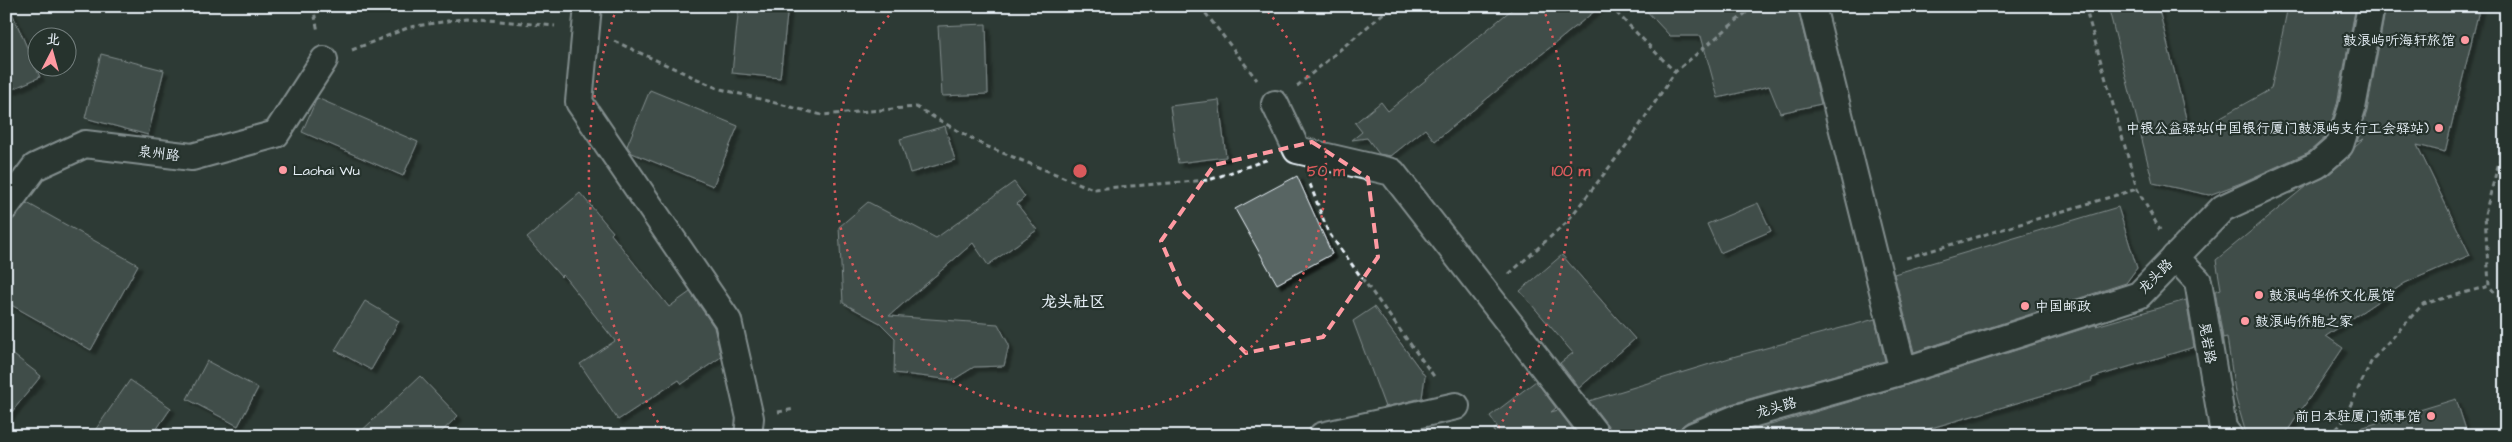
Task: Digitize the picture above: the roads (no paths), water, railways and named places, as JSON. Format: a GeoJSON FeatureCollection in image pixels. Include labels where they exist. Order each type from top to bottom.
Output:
{"type":"FeatureCollection","features":[{"type":"Feature","properties":{"kind":"street"},"geometry":{"type":"LineString","coordinates":[[1812,6],[1903,371]]}},
{"type":"Feature","properties":{"kind":"street","name":"龙头路"},"geometry":{"type":"LineString","coordinates":[[1693,436],[1737,418],[1903,371],[2139,295],[2223,208],[2317,165],[2340,145],[2352,108],[2371,6]]}},
{"type":"Feature","properties":{"kind":"street"},"geometry":{"type":"LineString","coordinates":[[587,17],[579,102],[728,320],[750,418],[748,436]]}},
{"type":"Feature","properties":{"kind":"street","name":"泉州路"},"geometry":{"type":"LineString","coordinates":[[6,206],[35,167],[85,144],[192,157],[276,134],[324,60]]}},
{"type":"Feature","properties":{"kind":"street"},"geometry":{"type":"LineString","coordinates":[[1275,104],[1297,150],[1392,172],[1488,293],[1597,436]]}},
{"type":"Feature","properties":{"kind":"street","name":"晃岩路"},"geometry":{"type":"LineString","coordinates":[[2175,257],[2198,281],[2223,428],[2229,436]]}},
{"type":"Feature","properties":{"kind":"street"},"geometry":{"type":"LineString","coordinates":[[1322,436],[1456,406]]}},
{"type":"Feature","properties":{"kind":"place","name":"鼓浪屿听海轩旅馆"},"geometry":{"type":"Point","coordinates":[2465,40]}},
{"type":"Feature","properties":{"kind":"place","name":"中银公益驿站(中国银行厦门鼓浪屿支行工会驿站)"},"geometry":{"type":"Point","coordinates":[2439,128]}},
{"type":"Feature","properties":{"kind":"place","name":"Laohai Wu"},"geometry":{"type":"Point","coordinates":[283,170]}},
{"type":"Feature","properties":{"kind":"place","name":"鼓浪屿华侨文化展馆"},"geometry":{"type":"Point","coordinates":[2259,295]}},
{"type":"Feature","properties":{"kind":"place","name":"中国邮政"},"geometry":{"type":"Point","coordinates":[2025,306]}},
{"type":"Feature","properties":{"kind":"place","name":"鼓浪屿侨胞之家"},"geometry":{"type":"Point","coordinates":[2245,321]}},
{"type":"Feature","properties":{"kind":"place","name":"前日本驻厦门领事馆"},"geometry":{"type":"Point","coordinates":[2431,416]}},
{"type":"Feature","properties":{"kind":"district","name":"龙头社区"},"geometry":{"type":"Point","coordinates":[1073,301]}}]}
